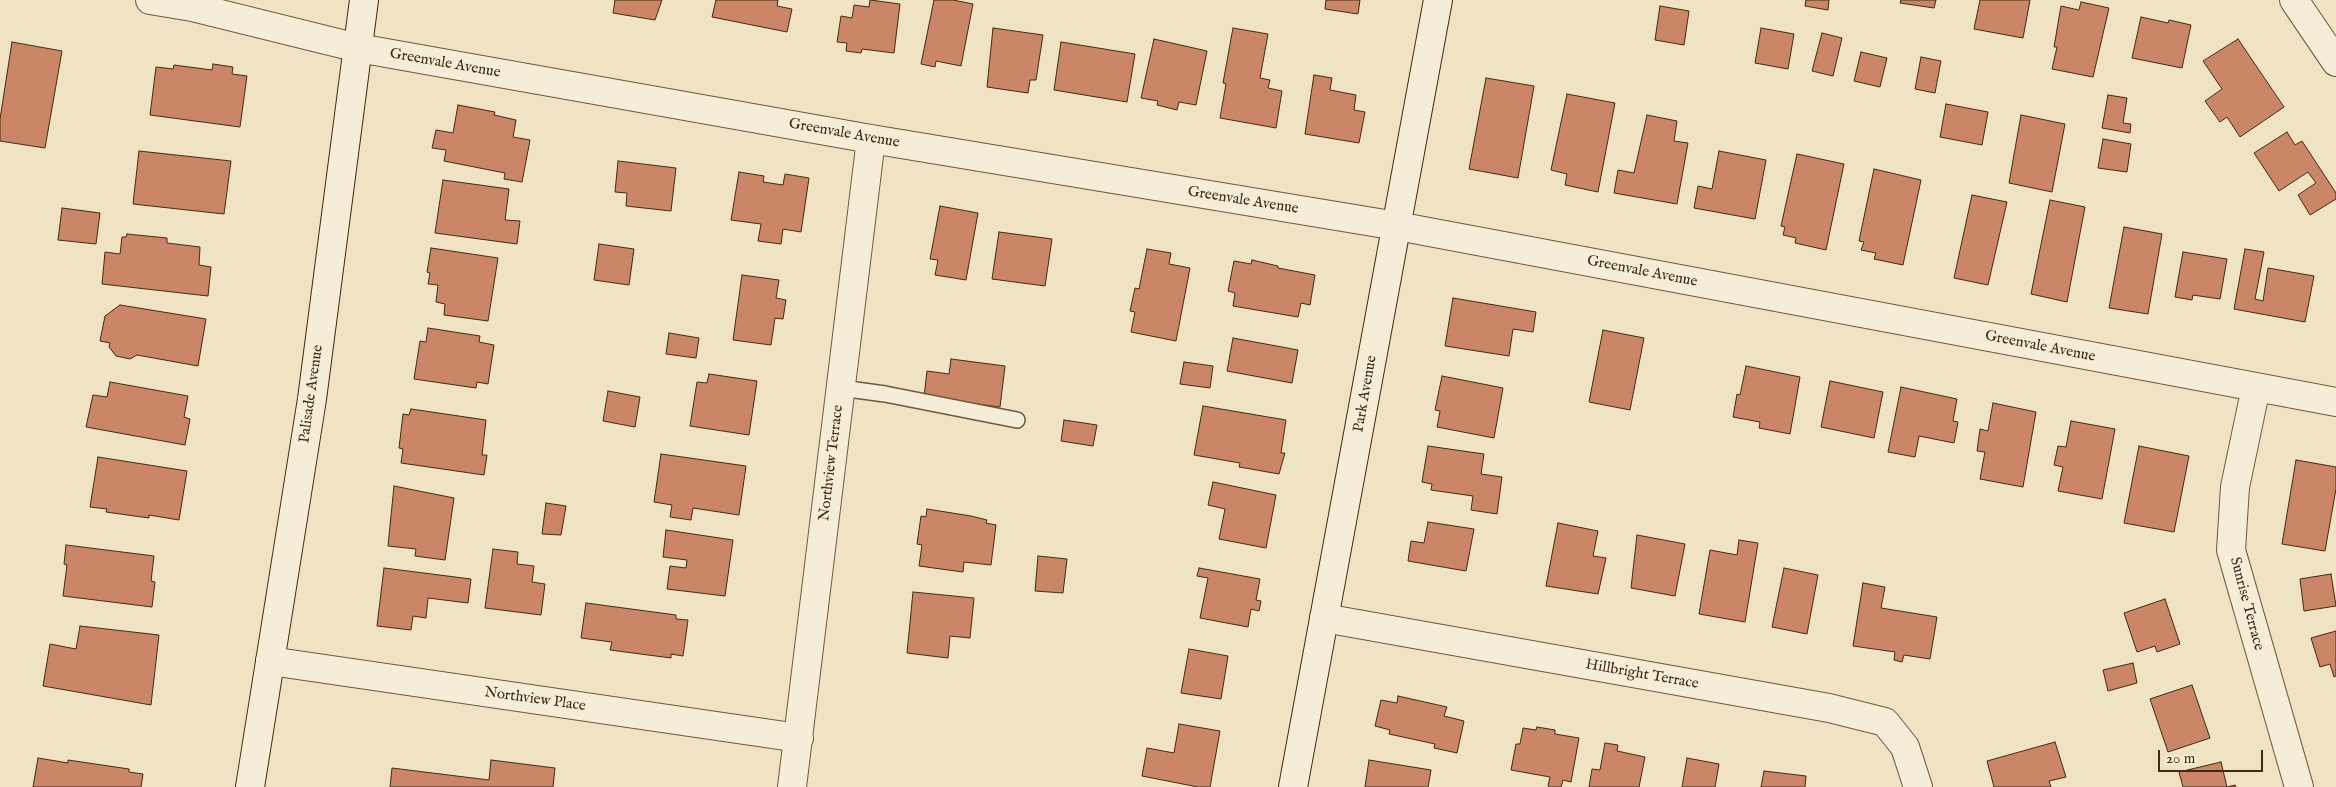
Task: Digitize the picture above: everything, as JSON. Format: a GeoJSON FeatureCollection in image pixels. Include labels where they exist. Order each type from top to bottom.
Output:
{"type":"FeatureCollection","features":[{"type":"Feature","properties":{"kind":"street","name":"Greenvale Avenue"},"geometry":{"type":"LineString","coordinates":[[150,0],[192,7],[358,48],[871,139],[1397,226],[2336,402]]}},
{"type":"Feature","properties":{"kind":"street","name":"Palisade Avenue"},"geometry":{"type":"LineString","coordinates":[[250,787],[312,399],[364,0]]}},
{"type":"Feature","properties":{"kind":"street","name":"Park Avenue"},"geometry":{"type":"LineString","coordinates":[[1293,787],[1438,0]]}},
{"type":"Feature","properties":{"kind":"street"},"geometry":{"type":"LineString","coordinates":[[2294,0],[2336,62]]}},
{"type":"Feature","properties":{"kind":"street","name":"Northview Terrace"},"geometry":{"type":"LineString","coordinates":[[792,787],[871,139]]}},
{"type":"Feature","properties":{"kind":"street","name":"Sunrise Terrace"},"geometry":{"type":"LineString","coordinates":[[2256,387],[2235,487],[2231,550],[2299,787]]}},
{"type":"Feature","properties":{"kind":"street","name":"Hillbright Terrace"},"geometry":{"type":"LineString","coordinates":[[1324,618],[1829,708],[1885,722],[1905,747],[1918,787]]}},
{"type":"Feature","properties":{"kind":"street","name":"Northview Place"},"geometry":{"type":"LineString","coordinates":[[270,661],[799,738]]}},
{"type":"Feature","properties":{"kind":"lane"},"geometry":{"type":"LineString","coordinates":[[841,388],[885,394],[1017,420]]}},
{"type":"Feature","properties":{"kind":"building"},"geometry":{"type":"Polygon","coordinates":[[[615,0],[662,0],[655,20],[613,13],[615,0]]]}},
{"type":"Feature","properties":{"kind":"building"},"geometry":{"type":"Polygon","coordinates":[[[716,0],[778,0],[777,6],[792,9],[787,32],[712,17],[716,0]]]}},
{"type":"Feature","properties":{"kind":"building"},"geometry":{"type":"Polygon","coordinates":[[[870,0],[900,4],[894,53],[862,49],[861,53],[846,51],[847,43],[837,42],[841,16],[852,18],[854,5],[869,7],[870,0]]]}},
{"type":"Feature","properties":{"kind":"building"},"geometry":{"type":"Polygon","coordinates":[[[934,0],[953,0],[973,4],[961,66],[936,61],[935,67],[921,64],[934,0]]]}},
{"type":"Feature","properties":{"kind":"building"},"geometry":{"type":"Polygon","coordinates":[[[1326,0],[1360,0],[1358,14],[1325,9],[1326,0]]]}},
{"type":"Feature","properties":{"kind":"building"},"geometry":{"type":"Polygon","coordinates":[[[1806,0],[1829,0],[1828,10],[1805,6],[1806,0]]]}},
{"type":"Feature","properties":{"kind":"building"},"geometry":{"type":"Polygon","coordinates":[[[1901,0],[1936,0],[1934,8],[1900,3],[1901,0]]]}},
{"type":"Feature","properties":{"kind":"building"},"geometry":{"type":"Polygon","coordinates":[[[1980,0],[2030,0],[2023,38],[1974,29],[1980,0]]]}},
{"type":"Feature","properties":{"kind":"building"},"geometry":{"type":"Polygon","coordinates":[[[2081,2],[2109,8],[2093,77],[2052,69],[2057,47],[2054,47],[2061,6],[2079,10],[2081,2]]]}},
{"type":"Feature","properties":{"kind":"building"},"geometry":{"type":"Polygon","coordinates":[[[1660,6],[1689,11],[1684,45],[1655,40],[1660,6]]]}},
{"type":"Feature","properties":{"kind":"building"},"geometry":{"type":"Polygon","coordinates":[[[2141,17],[2168,23],[2169,20],[2191,25],[2182,68],[2132,58],[2141,17]]]}},
{"type":"Feature","properties":{"kind":"building"},"geometry":{"type":"Polygon","coordinates":[[[993,28],[1043,35],[1036,80],[1030,80],[1028,93],[987,87],[993,28]]]}},
{"type":"Feature","properties":{"kind":"building"},"geometry":{"type":"Polygon","coordinates":[[[1233,28],[1268,34],[1260,78],[1270,80],[1268,88],[1282,91],[1276,128],[1220,118],[1226,84],[1223,83],[1233,28]]]}},
{"type":"Feature","properties":{"kind":"building"},"geometry":{"type":"Polygon","coordinates":[[[1761,28],[1794,34],[1788,69],[1755,63],[1761,28]]]}},
{"type":"Feature","properties":{"kind":"building"},"geometry":{"type":"Polygon","coordinates":[[[1822,33],[1842,38],[1833,76],[1812,71],[1822,33]]]}},
{"type":"Feature","properties":{"kind":"building"},"geometry":{"type":"Polygon","coordinates":[[[1154,39],[1207,51],[1196,105],[1179,102],[1177,110],[1157,105],[1158,101],[1141,98],[1154,39]]]}},
{"type":"Feature","properties":{"kind":"building"},"geometry":{"type":"Polygon","coordinates":[[[2238,39],[2284,107],[2240,137],[2227,117],[2220,122],[2205,101],[2222,89],[2203,61],[2238,39]]]}},
{"type":"Feature","properties":{"kind":"building"},"geometry":{"type":"Polygon","coordinates":[[[12,42],[62,51],[45,148],[0,141],[0,119],[12,42]]]}},
{"type":"Feature","properties":{"kind":"building"},"geometry":{"type":"Polygon","coordinates":[[[1061,42],[1135,54],[1127,102],[1054,90],[1061,42]]]}},
{"type":"Feature","properties":{"kind":"building"},"geometry":{"type":"Polygon","coordinates":[[[1861,52],[1887,58],[1880,87],[1854,81],[1861,52]]]}},
{"type":"Feature","properties":{"kind":"building"},"geometry":{"type":"Polygon","coordinates":[[[1921,57],[1941,61],[1935,93],[1915,89],[1921,57]]]}},
{"type":"Feature","properties":{"kind":"building"},"geometry":{"type":"Polygon","coordinates":[[[213,64],[233,67],[232,74],[247,76],[240,127],[150,115],[156,67],[173,69],[174,65],[212,70],[213,64]]]}},
{"type":"Feature","properties":{"kind":"building"},"geometry":{"type":"Polygon","coordinates":[[[1314,75],[1332,78],[1330,90],[1356,95],[1354,110],[1365,112],[1359,143],[1305,134],[1314,75]]]}},
{"type":"Feature","properties":{"kind":"building"},"geometry":{"type":"Polygon","coordinates":[[[1486,78],[1534,86],[1518,178],[1469,169],[1486,78]]]}},
{"type":"Feature","properties":{"kind":"building"},"geometry":{"type":"Polygon","coordinates":[[[1567,94],[1615,103],[1598,192],[1565,185],[1567,174],[1551,170],[1567,94]]]}},
{"type":"Feature","properties":{"kind":"building"},"geometry":{"type":"Polygon","coordinates":[[[2108,95],[2127,98],[2123,123],[2131,124],[2130,133],[2102,128],[2108,95]]]}},
{"type":"Feature","properties":{"kind":"building"},"geometry":{"type":"Polygon","coordinates":[[[1946,104],[1988,112],[1982,145],[1940,137],[1946,104]]]}},
{"type":"Feature","properties":{"kind":"building"},"geometry":{"type":"Polygon","coordinates":[[[458,105],[495,112],[494,115],[516,120],[513,137],[530,140],[522,182],[504,179],[505,173],[444,161],[446,150],[432,148],[436,130],[453,133],[458,105]]]}},
{"type":"Feature","properties":{"kind":"building"},"geometry":{"type":"Polygon","coordinates":[[[1647,115],[1677,121],[1674,141],[1688,143],[1677,204],[1614,193],[1618,170],[1634,173],[1647,115]]]}},
{"type":"Feature","properties":{"kind":"building"},"geometry":{"type":"Polygon","coordinates":[[[2021,115],[2065,124],[2052,192],[2009,183],[2021,115]]]}},
{"type":"Feature","properties":{"kind":"building"},"geometry":{"type":"Polygon","coordinates":[[[2287,132],[2295,145],[2302,141],[2336,193],[2336,199],[2310,215],[2298,195],[2316,183],[2308,172],[2279,191],[2254,153],[2287,132]]]}},
{"type":"Feature","properties":{"kind":"building"},"geometry":{"type":"Polygon","coordinates":[[[2103,139],[2131,144],[2127,172],[2098,168],[2103,139]]]}},
{"type":"Feature","properties":{"kind":"building"},"geometry":{"type":"Polygon","coordinates":[[[139,151],[231,161],[224,214],[133,204],[139,151]]]}},
{"type":"Feature","properties":{"kind":"building"},"geometry":{"type":"Polygon","coordinates":[[[1719,151],[1766,160],[1755,219],[1694,208],[1698,186],[1712,189],[1719,151]]]}},
{"type":"Feature","properties":{"kind":"building"},"geometry":{"type":"Polygon","coordinates":[[[1797,154],[1844,164],[1826,250],[1795,243],[1796,238],[1783,235],[1785,227],[1781,226],[1797,154]]]}},
{"type":"Feature","properties":{"kind":"building"},"geometry":{"type":"Polygon","coordinates":[[[618,161],[676,168],[671,211],[626,206],[627,193],[615,192],[618,161]]]}},
{"type":"Feature","properties":{"kind":"building"},"geometry":{"type":"Polygon","coordinates":[[[1874,169],[1921,180],[1903,265],[1874,259],[1876,253],[1861,250],[1864,242],[1859,241],[1874,169]]]}},
{"type":"Feature","properties":{"kind":"building"},"geometry":{"type":"Polygon","coordinates":[[[739,172],[764,176],[763,182],[783,185],[785,174],[809,178],[801,232],[783,229],[781,244],[758,241],[761,224],[731,220],[739,172]]]}},
{"type":"Feature","properties":{"kind":"building"},"geometry":{"type":"Polygon","coordinates":[[[443,180],[509,189],[505,220],[520,221],[517,244],[435,233],[443,180]]]}},
{"type":"Feature","properties":{"kind":"building"},"geometry":{"type":"Polygon","coordinates":[[[1972,195],[2007,202],[1988,285],[1954,278],[1972,195]]]}},
{"type":"Feature","properties":{"kind":"building"},"geometry":{"type":"Polygon","coordinates":[[[2050,200],[2085,207],[2067,302],[2031,294],[2050,200]]]}},
{"type":"Feature","properties":{"kind":"building"},"geometry":{"type":"Polygon","coordinates":[[[940,206],[978,213],[966,280],[935,275],[938,260],[930,259],[940,206]]]}},
{"type":"Feature","properties":{"kind":"building"},"geometry":{"type":"Polygon","coordinates":[[[62,208],[100,213],[96,244],[58,240],[62,208]]]}},
{"type":"Feature","properties":{"kind":"building"},"geometry":{"type":"Polygon","coordinates":[[[2124,227],[2162,234],[2148,314],[2109,308],[2124,227]]]}},
{"type":"Feature","properties":{"kind":"building"},"geometry":{"type":"Polygon","coordinates":[[[999,232],[1052,239],[1045,286],[992,279],[999,232]]]}},
{"type":"Feature","properties":{"kind":"building"},"geometry":{"type":"Polygon","coordinates":[[[127,234],[167,238],[167,243],[200,247],[199,265],[211,267],[208,296],[102,284],[105,252],[120,254],[122,237],[126,237],[127,234]]]}},
{"type":"Feature","properties":{"kind":"building"},"geometry":{"type":"Polygon","coordinates":[[[599,244],[634,249],[629,285],[594,280],[599,244]]]}},
{"type":"Feature","properties":{"kind":"building"},"geometry":{"type":"Polygon","coordinates":[[[431,248],[498,258],[488,321],[444,315],[445,304],[436,302],[438,285],[428,284],[430,273],[427,272],[431,248]]]}},
{"type":"Feature","properties":{"kind":"building"},"geometry":{"type":"Polygon","coordinates":[[[1147,249],[1171,253],[1169,264],[1190,268],[1176,341],[1131,332],[1135,312],[1130,311],[1135,288],[1139,289],[1147,249]]]}},
{"type":"Feature","properties":{"kind":"building"},"geometry":{"type":"Polygon","coordinates":[[[2245,249],[2264,252],[2255,299],[2263,301],[2268,268],[2314,276],[2305,322],[2234,309],[2245,249]]]}},
{"type":"Feature","properties":{"kind":"building"},"geometry":{"type":"Polygon","coordinates":[[[2183,252],[2227,259],[2220,299],[2193,295],[2192,300],[2175,297],[2183,252]]]}},
{"type":"Feature","properties":{"kind":"building"},"geometry":{"type":"Polygon","coordinates":[[[1252,260],[1278,266],[1278,268],[1315,275],[1310,305],[1301,303],[1298,317],[1233,306],[1235,293],[1228,291],[1234,261],[1251,264],[1252,260]]]}},
{"type":"Feature","properties":{"kind":"building"},"geometry":{"type":"Polygon","coordinates":[[[742,275],[779,280],[776,298],[786,300],[783,319],[775,318],[771,345],[733,340],[742,275]]]}},
{"type":"Feature","properties":{"kind":"building"},"geometry":{"type":"Polygon","coordinates":[[[1453,298],[1536,312],[1533,332],[1513,329],[1509,356],[1445,346],[1453,298]]]}},
{"type":"Feature","properties":{"kind":"building"},"geometry":{"type":"Polygon","coordinates":[[[120,305],[206,319],[198,366],[137,355],[130,359],[116,356],[109,347],[110,343],[100,341],[105,316],[120,305]]]}},
{"type":"Feature","properties":{"kind":"building"},"geometry":{"type":"Polygon","coordinates":[[[428,328],[480,336],[479,342],[494,345],[488,384],[477,382],[476,388],[414,379],[420,341],[426,342],[428,328]]]}},
{"type":"Feature","properties":{"kind":"building"},"geometry":{"type":"Polygon","coordinates":[[[1603,330],[1644,338],[1630,410],[1589,402],[1603,330]]]}},
{"type":"Feature","properties":{"kind":"building"},"geometry":{"type":"Polygon","coordinates":[[[669,333],[699,338],[696,358],[666,354],[669,333]]]}},
{"type":"Feature","properties":{"kind":"building"},"geometry":{"type":"Polygon","coordinates":[[[1233,338],[1298,350],[1292,383],[1227,371],[1233,338]]]}},
{"type":"Feature","properties":{"kind":"building"},"geometry":{"type":"Polygon","coordinates":[[[951,359],[1005,366],[1000,407],[924,397],[927,371],[949,374],[951,359]]]}},
{"type":"Feature","properties":{"kind":"building"},"geometry":{"type":"Polygon","coordinates":[[[1184,362],[1213,366],[1210,388],[1180,384],[1184,362]]]}},
{"type":"Feature","properties":{"kind":"building"},"geometry":{"type":"Polygon","coordinates":[[[1746,366],[1800,377],[1790,434],[1759,428],[1760,422],[1733,417],[1737,394],[1740,395],[1746,366]]]}},
{"type":"Feature","properties":{"kind":"building"},"geometry":{"type":"Polygon","coordinates":[[[709,374],[757,381],[749,435],[690,426],[697,382],[707,383],[709,374]]]}},
{"type":"Feature","properties":{"kind":"building"},"geometry":{"type":"Polygon","coordinates":[[[1442,376],[1503,388],[1494,438],[1437,427],[1440,411],[1435,410],[1442,376]]]}},
{"type":"Feature","properties":{"kind":"building"},"geometry":{"type":"Polygon","coordinates":[[[1830,381],[1883,392],[1874,438],[1821,427],[1830,381]]]}},
{"type":"Feature","properties":{"kind":"building"},"geometry":{"type":"Polygon","coordinates":[[[110,382],[188,396],[184,417],[190,419],[185,445],[86,427],[93,395],[107,397],[110,382]]]}},
{"type":"Feature","properties":{"kind":"building"},"geometry":{"type":"Polygon","coordinates":[[[1901,387],[1957,399],[1953,421],[1958,422],[1954,443],[1919,436],[1915,457],[1888,452],[1901,387]]]}},
{"type":"Feature","properties":{"kind":"building"},"geometry":{"type":"Polygon","coordinates":[[[608,391],[640,397],[635,427],[603,421],[608,391]]]}},
{"type":"Feature","properties":{"kind":"building"},"geometry":{"type":"Polygon","coordinates":[[[1993,403],[2036,412],[2023,487],[1980,479],[1985,452],[1977,451],[1980,429],[1988,431],[1993,403]]]}},
{"type":"Feature","properties":{"kind":"building"},"geometry":{"type":"Polygon","coordinates":[[[1203,406],[1286,420],[1281,453],[1285,453],[1279,474],[1239,467],[1240,463],[1194,455],[1203,406]]]}},
{"type":"Feature","properties":{"kind":"building"},"geometry":{"type":"Polygon","coordinates":[[[411,409],[486,420],[482,455],[487,455],[484,475],[401,463],[403,449],[399,448],[403,414],[409,415],[411,409]]]}},
{"type":"Feature","properties":{"kind":"building"},"geometry":{"type":"Polygon","coordinates":[[[1064,420],[1097,425],[1093,446],[1061,441],[1064,420]]]}},
{"type":"Feature","properties":{"kind":"building"},"geometry":{"type":"Polygon","coordinates":[[[2071,421],[2115,429],[2102,499],[2058,491],[2063,467],[2054,465],[2058,446],[2066,447],[2071,421]]]}},
{"type":"Feature","properties":{"kind":"building"},"geometry":{"type":"Polygon","coordinates":[[[1428,446],[1484,454],[1481,474],[1502,477],[1497,514],[1471,510],[1473,496],[1431,490],[1432,484],[1422,482],[1428,446]]]}},
{"type":"Feature","properties":{"kind":"building"},"geometry":{"type":"Polygon","coordinates":[[[2139,446],[2189,456],[2174,532],[2124,523],[2139,446]]]}},
{"type":"Feature","properties":{"kind":"building"},"geometry":{"type":"Polygon","coordinates":[[[661,454],[746,466],[739,515],[693,508],[691,520],[670,517],[672,505],[654,502],[661,454]]]}},
{"type":"Feature","properties":{"kind":"building"},"geometry":{"type":"Polygon","coordinates":[[[98,457],[187,471],[179,520],[149,515],[149,518],[106,512],[107,509],[90,507],[98,457]]]}},
{"type":"Feature","properties":{"kind":"building"},"geometry":{"type":"Polygon","coordinates":[[[2296,460],[2336,467],[2336,489],[2325,551],[2282,544],[2296,460]]]}},
{"type":"Feature","properties":{"kind":"building"},"geometry":{"type":"Polygon","coordinates":[[[1213,482],[1276,495],[1266,548],[1219,539],[1225,509],[1208,505],[1213,482]]]}},
{"type":"Feature","properties":{"kind":"building"},"geometry":{"type":"Polygon","coordinates":[[[394,486],[454,498],[445,560],[415,556],[416,549],[388,546],[394,486]]]}},
{"type":"Feature","properties":{"kind":"building"},"geometry":{"type":"Polygon","coordinates":[[[546,503],[566,506],[561,535],[542,534],[546,503]]]}},
{"type":"Feature","properties":{"kind":"building"},"geometry":{"type":"Polygon","coordinates":[[[927,509],[971,516],[987,520],[986,523],[996,525],[991,565],[964,562],[963,572],[919,566],[922,545],[917,544],[921,516],[926,517],[927,509]]]}},
{"type":"Feature","properties":{"kind":"building"},"geometry":{"type":"Polygon","coordinates":[[[1428,522],[1474,529],[1466,571],[1408,561],[1411,541],[1424,543],[1428,522]]]}},
{"type":"Feature","properties":{"kind":"building"},"geometry":{"type":"Polygon","coordinates":[[[1558,523],[1598,531],[1593,556],[1606,558],[1598,594],[1546,586],[1558,523]]]}},
{"type":"Feature","properties":{"kind":"building"},"geometry":{"type":"Polygon","coordinates":[[[666,530],[733,540],[725,596],[667,589],[670,566],[686,568],[687,560],[663,557],[666,530]]]}},
{"type":"Feature","properties":{"kind":"building"},"geometry":{"type":"Polygon","coordinates":[[[1637,535],[1685,544],[1675,596],[1631,588],[1637,535]]]}},
{"type":"Feature","properties":{"kind":"building"},"geometry":{"type":"Polygon","coordinates":[[[1739,540],[1758,543],[1745,622],[1699,614],[1710,550],[1737,555],[1739,540]]]}},
{"type":"Feature","properties":{"kind":"building"},"geometry":{"type":"Polygon","coordinates":[[[66,545],[154,556],[151,581],[155,582],[152,607],[63,596],[67,565],[64,564],[66,545]]]}},
{"type":"Feature","properties":{"kind":"building"},"geometry":{"type":"Polygon","coordinates":[[[493,549],[518,552],[517,564],[534,566],[532,582],[545,584],[541,615],[485,608],[493,549]]]}},
{"type":"Feature","properties":{"kind":"building"},"geometry":{"type":"Polygon","coordinates":[[[1038,556],[1067,559],[1063,593],[1035,591],[1038,556]]]}},
{"type":"Feature","properties":{"kind":"building"},"geometry":{"type":"Polygon","coordinates":[[[384,568],[471,579],[468,603],[428,598],[426,618],[413,616],[411,630],[377,626],[384,568]]]}},
{"type":"Feature","properties":{"kind":"building"},"geometry":{"type":"Polygon","coordinates":[[[1199,568],[1260,579],[1256,600],[1261,601],[1259,611],[1251,609],[1248,627],[1200,618],[1208,578],[1197,576],[1199,568]]]}},
{"type":"Feature","properties":{"kind":"building"},"geometry":{"type":"Polygon","coordinates":[[[1784,568],[1818,575],[1807,634],[1772,627],[1784,568]]]}},
{"type":"Feature","properties":{"kind":"building"},"geometry":{"type":"Polygon","coordinates":[[[2331,574],[2336,606],[2304,611],[2300,579],[2331,574]]]}},
{"type":"Feature","properties":{"kind":"building"},"geometry":{"type":"Polygon","coordinates":[[[1863,583],[1885,587],[1881,608],[1937,617],[1930,659],[1904,655],[1902,662],[1894,660],[1895,652],[1853,646],[1863,583]]]}},
{"type":"Feature","properties":{"kind":"building"},"geometry":{"type":"Polygon","coordinates":[[[913,592],[974,598],[970,638],[950,636],[948,658],[907,653],[913,592]]]}},
{"type":"Feature","properties":{"kind":"building"},"geometry":{"type":"Polygon","coordinates":[[[2165,599],[2180,644],[2157,652],[2155,646],[2137,652],[2124,613],[2165,599]]]}},
{"type":"Feature","properties":{"kind":"building"},"geometry":{"type":"Polygon","coordinates":[[[586,603],[676,615],[676,619],[688,620],[683,656],[671,654],[671,658],[610,650],[612,642],[581,638],[586,603]]]}},
{"type":"Feature","properties":{"kind":"building"},"geometry":{"type":"Polygon","coordinates":[[[80,626],[159,635],[151,705],[43,686],[50,644],[76,649],[80,626]]]}},
{"type":"Feature","properties":{"kind":"building"},"geometry":{"type":"Polygon","coordinates":[[[2336,631],[2336,676],[2334,677],[2330,664],[2320,667],[2311,638],[2336,631]]]}},
{"type":"Feature","properties":{"kind":"building"},"geometry":{"type":"Polygon","coordinates":[[[1189,649],[1228,656],[1221,699],[1181,693],[1189,649]]]}},
{"type":"Feature","properties":{"kind":"building"},"geometry":{"type":"Polygon","coordinates":[[[2133,663],[2137,683],[2108,691],[2103,670],[2133,663]]]}},
{"type":"Feature","properties":{"kind":"building"},"geometry":{"type":"Polygon","coordinates":[[[2192,685],[2210,738],[2168,752],[2150,699],[2192,685]]]}},
{"type":"Feature","properties":{"kind":"building"},"geometry":{"type":"Polygon","coordinates":[[[1398,696],[1447,707],[1444,716],[1464,721],[1457,753],[1434,748],[1435,744],[1389,734],[1390,730],[1375,726],[1381,700],[1397,703],[1398,696]]]}},
{"type":"Feature","properties":{"kind":"building"},"geometry":{"type":"Polygon","coordinates":[[[1179,724],[1220,731],[1210,787],[1198,787],[1142,776],[1147,748],[1174,753],[1179,724]]]}},
{"type":"Feature","properties":{"kind":"building"},"geometry":{"type":"Polygon","coordinates":[[[1537,727],[1555,730],[1555,734],[1579,738],[1571,782],[1563,780],[1561,787],[1551,787],[1548,786],[1550,777],[1511,770],[1516,744],[1520,744],[1523,728],[1536,730],[1537,727]]]}},
{"type":"Feature","properties":{"kind":"building"},"geometry":{"type":"Polygon","coordinates":[[[2055,742],[2066,777],[2049,781],[2051,787],[1994,787],[1987,761],[2055,742]]]}},
{"type":"Feature","properties":{"kind":"building"},"geometry":{"type":"Polygon","coordinates":[[[1605,743],[1618,745],[1617,751],[1645,757],[1639,787],[1589,787],[1592,769],[1600,770],[1605,743]]]}},
{"type":"Feature","properties":{"kind":"building"},"geometry":{"type":"Polygon","coordinates":[[[38,758],[68,763],[68,760],[129,769],[129,772],[143,774],[141,787],[33,787],[38,758]]]}},
{"type":"Feature","properties":{"kind":"building"},"geometry":{"type":"Polygon","coordinates":[[[1687,758],[1719,764],[1715,787],[1682,787],[1687,758]]]}},
{"type":"Feature","properties":{"kind":"building"},"geometry":{"type":"Polygon","coordinates":[[[491,760],[555,768],[553,787],[390,787],[392,768],[489,780],[491,760]]]}},
{"type":"Feature","properties":{"kind":"building"},"geometry":{"type":"Polygon","coordinates":[[[1369,760],[1431,770],[1428,787],[1365,787],[1369,760]]]}},
{"type":"Feature","properties":{"kind":"building"},"geometry":{"type":"Polygon","coordinates":[[[2221,762],[2227,787],[2183,787],[2179,772],[2221,762]]]}},
{"type":"Feature","properties":{"kind":"building"},"geometry":{"type":"Polygon","coordinates":[[[1764,771],[1806,776],[1805,787],[1761,787],[1764,771]]]}}]}
